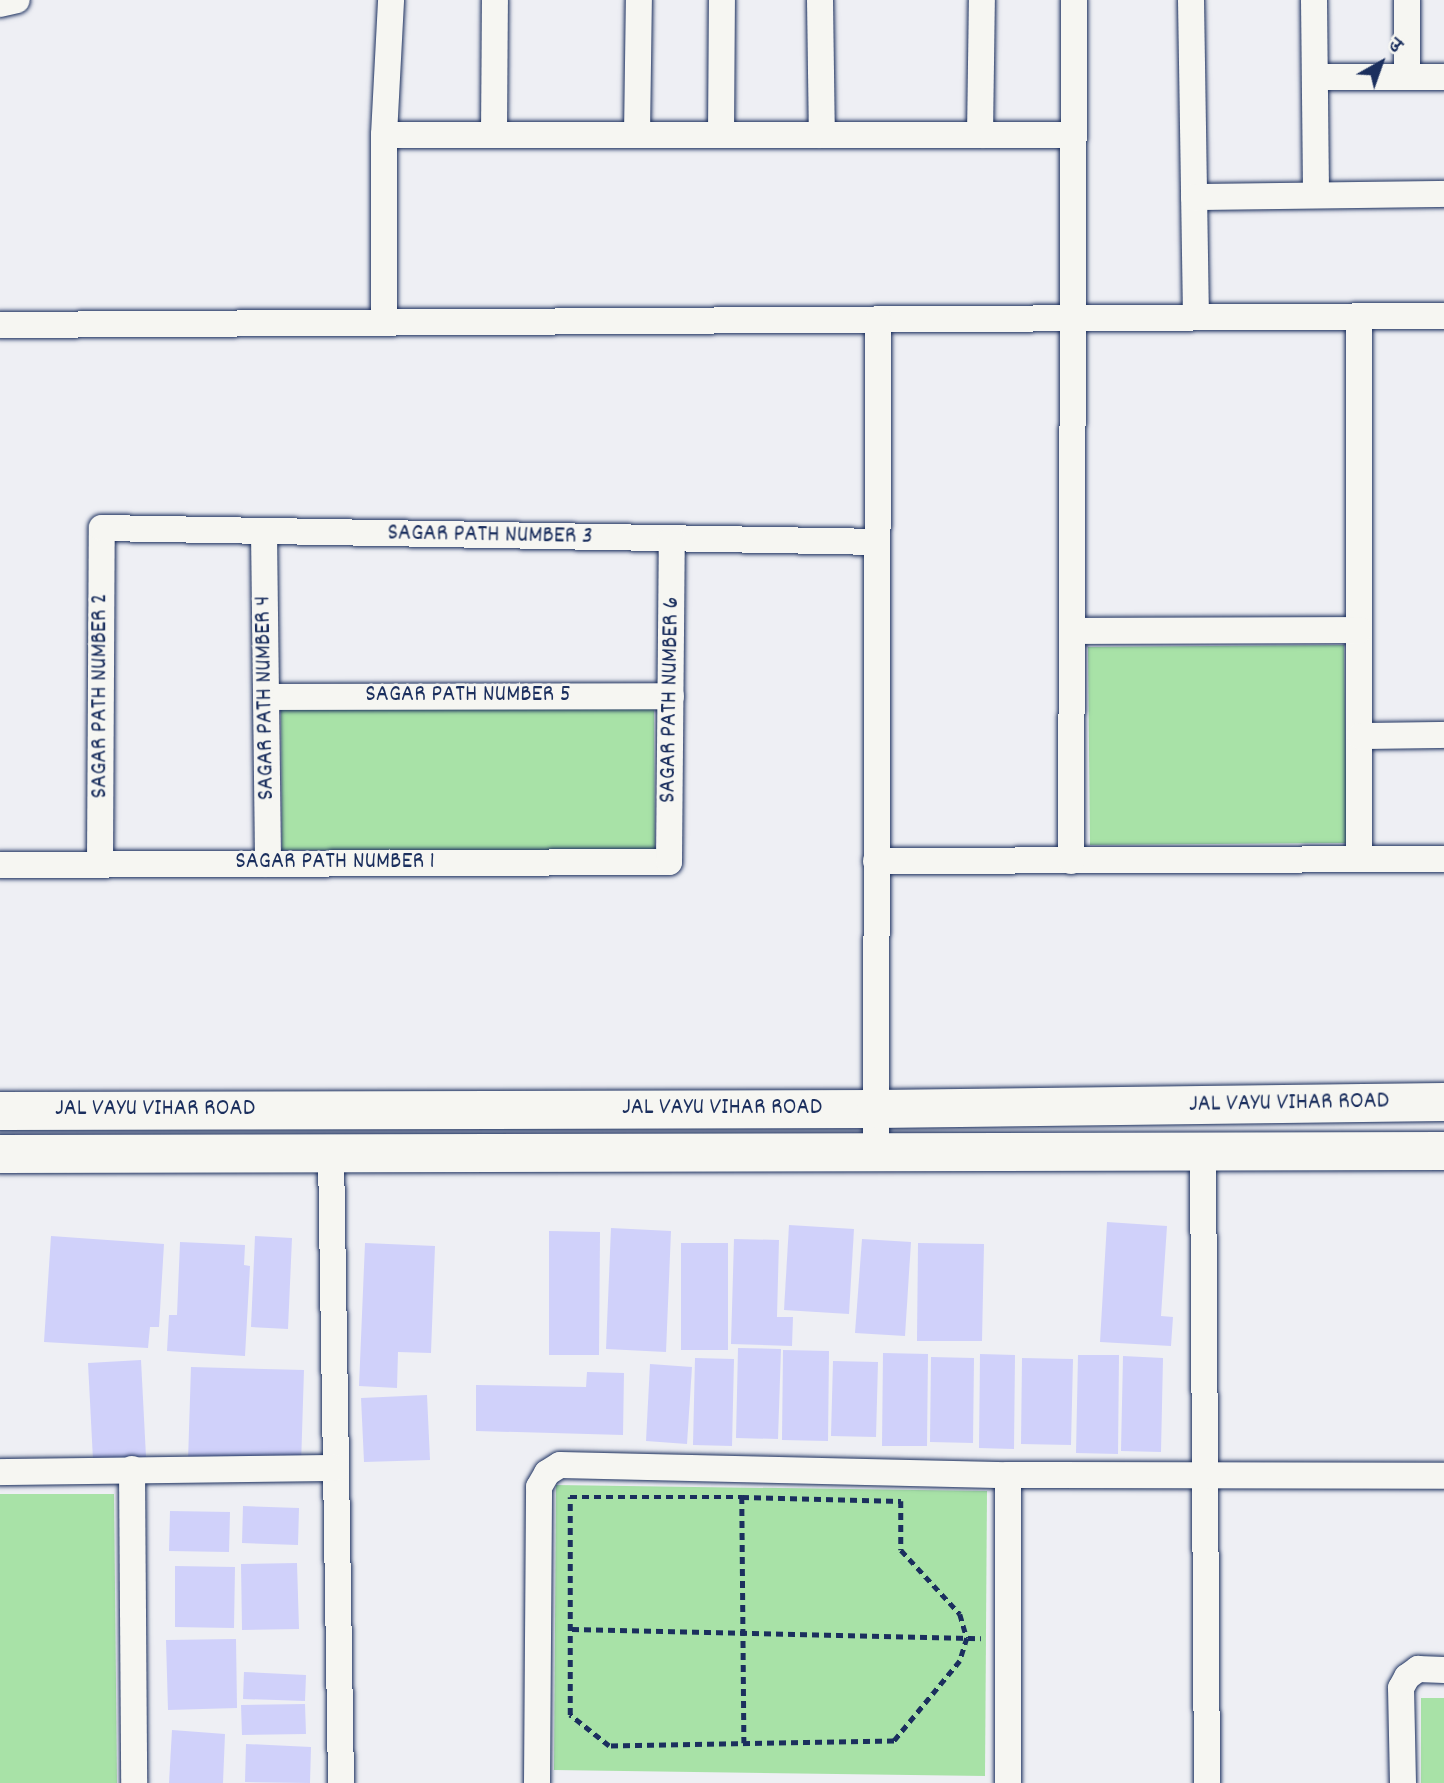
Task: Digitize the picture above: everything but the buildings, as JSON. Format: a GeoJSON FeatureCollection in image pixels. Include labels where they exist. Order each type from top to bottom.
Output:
{"type":"FeatureCollection","features":[{"type":"Feature","properties":{"kind":"street"},"geometry":{"type":"LineString","coordinates":[[0,5],[17,0]]}},
{"type":"Feature","properties":{"kind":"street"},"geometry":{"type":"LineString","coordinates":[[384,323],[384,135],[391,0]]}},
{"type":"Feature","properties":{"kind":"street"},"geometry":{"type":"LineString","coordinates":[[494,135],[495,0]]}},
{"type":"Feature","properties":{"kind":"street"},"geometry":{"type":"LineString","coordinates":[[637,135],[639,0]]}},
{"type":"Feature","properties":{"kind":"street"},"geometry":{"type":"LineString","coordinates":[[720,135],[722,0]]}},
{"type":"Feature","properties":{"kind":"street"},"geometry":{"type":"LineString","coordinates":[[820,0],[822,135]]}},
{"type":"Feature","properties":{"kind":"street"},"geometry":{"type":"LineString","coordinates":[[980,135],[982,0]]}},
{"type":"Feature","properties":{"kind":"street"},"geometry":{"type":"LineString","coordinates":[[1071,861],[1074,0]]}},
{"type":"Feature","properties":{"kind":"street"},"geometry":{"type":"LineString","coordinates":[[1191,0],[1196,317]]}},
{"type":"Feature","properties":{"kind":"street"},"geometry":{"type":"LineString","coordinates":[[1314,0],[1316,195]]}},
{"type":"Feature","properties":{"kind":"street"},"geometry":{"type":"LineString","coordinates":[[1407,0],[1407,77]]}},
{"type":"Feature","properties":{"kind":"street"},"geometry":{"type":"LineString","coordinates":[[1315,77],[1444,77]]}},
{"type":"Feature","properties":{"kind":"street"},"geometry":{"type":"LineString","coordinates":[[384,135],[1073,135]]}},
{"type":"Feature","properties":{"kind":"street"},"geometry":{"type":"LineString","coordinates":[[1194,197],[1444,194]]}},
{"type":"Feature","properties":{"kind":"street"},"geometry":{"type":"LineString","coordinates":[[1359,316],[1359,859]]}},
{"type":"Feature","properties":{"kind":"street"},"geometry":{"type":"LineString","coordinates":[[0,326],[1444,316]]}},
{"type":"Feature","properties":{"kind":"street"},"geometry":{"type":"LineString","coordinates":[[876,1152],[878,319]]}},
{"type":"Feature","properties":{"kind":"street","name":"SAGAR PATH NUMBER 3"},"geometry":{"type":"LineString","coordinates":[[102,528],[877,542]]}},
{"type":"Feature","properties":{"kind":"street","name":"SAGAR PATH NUMBER 2"},"geometry":{"type":"LineString","coordinates":[[100,864],[102,528]]}},
{"type":"Feature","properties":{"kind":"street","name":"SAGAR PATH NUMBER 4"},"geometry":{"type":"LineString","coordinates":[[264,532],[268,863]]}},
{"type":"Feature","properties":{"kind":"street","name":"SAGAR PATH NUMBER 6"},"geometry":{"type":"LineString","coordinates":[[669,862],[672,539]]}},
{"type":"Feature","properties":{"kind":"street"},"geometry":{"type":"LineString","coordinates":[[1072,631],[1359,630]]}},
{"type":"Feature","properties":{"kind":"street","name":"SAGAR PATH NUMBER 5"},"geometry":{"type":"LineString","coordinates":[[266,697],[671,695]]}},
{"type":"Feature","properties":{"kind":"street"},"geometry":{"type":"LineString","coordinates":[[1360,736],[1444,735]]}},
{"type":"Feature","properties":{"kind":"street"},"geometry":{"type":"LineString","coordinates":[[877,861],[1444,859]]}},
{"type":"Feature","properties":{"kind":"street","name":"SAGAR PATH NUMBER 1"},"geometry":{"type":"LineString","coordinates":[[0,865],[669,862]]}},
{"type":"Feature","properties":{"kind":"street","name":"JAL VAYU VIHAR ROAD"},"geometry":{"type":"LineString","coordinates":[[0,1111],[876,1109],[1444,1102]]}},
{"type":"Feature","properties":{"kind":"street","name":"JAL VAYU VIHAR ROAD"},"geometry":{"type":"LineString","coordinates":[[0,1154],[1444,1151]]}},
{"type":"Feature","properties":{"kind":"street"},"geometry":{"type":"LineString","coordinates":[[1203,1152],[1207,1783]]}},
{"type":"Feature","properties":{"kind":"street"},"geometry":{"type":"LineString","coordinates":[[331,1153],[341,1783]]}},
{"type":"Feature","properties":{"kind":"street"},"geometry":{"type":"LineString","coordinates":[[537,1783],[539,1487],[547,1473],[560,1465],[1008,1475],[1444,1476]]}},
{"type":"Feature","properties":{"kind":"street"},"geometry":{"type":"LineString","coordinates":[[0,1472],[336,1468]]}},
{"type":"Feature","properties":{"kind":"street"},"geometry":{"type":"LineString","coordinates":[[132,1469],[134,1783]]}},
{"type":"Feature","properties":{"kind":"street"},"geometry":{"type":"LineString","coordinates":[[1008,1475],[1008,1783]]}},
{"type":"Feature","properties":{"kind":"street"},"geometry":{"type":"LineString","coordinates":[[1404,1783],[1401,1688],[1407,1677],[1418,1669],[1444,1670]]}},
{"type":"Feature","properties":{"kind":"path"},"geometry":{"type":"LineString","coordinates":[[742,1496],[744,1743]]}},
{"type":"Feature","properties":{"kind":"path"},"geometry":{"type":"LineString","coordinates":[[742,1496],[901,1501],[901,1550],[960,1614],[967,1638],[960,1661],[894,1741],[609,1746],[570,1715],[570,1497],[742,1496]]}},
{"type":"Feature","properties":{"kind":"path"},"geometry":{"type":"LineString","coordinates":[[572,1629],[986,1638]]}},
{"type":"Feature","properties":{"kind":"green space"},"geometry":{"type":"Polygon","coordinates":[[[1344,645],[1347,843],[1090,845],[1088,647],[1344,645]]]}},
{"type":"Feature","properties":{"kind":"green space"},"geometry":{"type":"Polygon","coordinates":[[[281,708],[654,709],[655,851],[282,850],[281,708]]]}},
{"type":"Feature","properties":{"kind":"green space"},"geometry":{"type":"Polygon","coordinates":[[[556,1485],[987,1491],[985,1776],[554,1770],[556,1485]]]}},
{"type":"Feature","properties":{"kind":"green space"},"geometry":{"type":"Polygon","coordinates":[[[0,1494],[114,1494],[117,1783],[0,1783],[0,1494]]]}},
{"type":"Feature","properties":{"kind":"green space"},"geometry":{"type":"Polygon","coordinates":[[[1421,1698],[1444,1698],[1444,1783],[1421,1783],[1421,1698]]]}}]}
